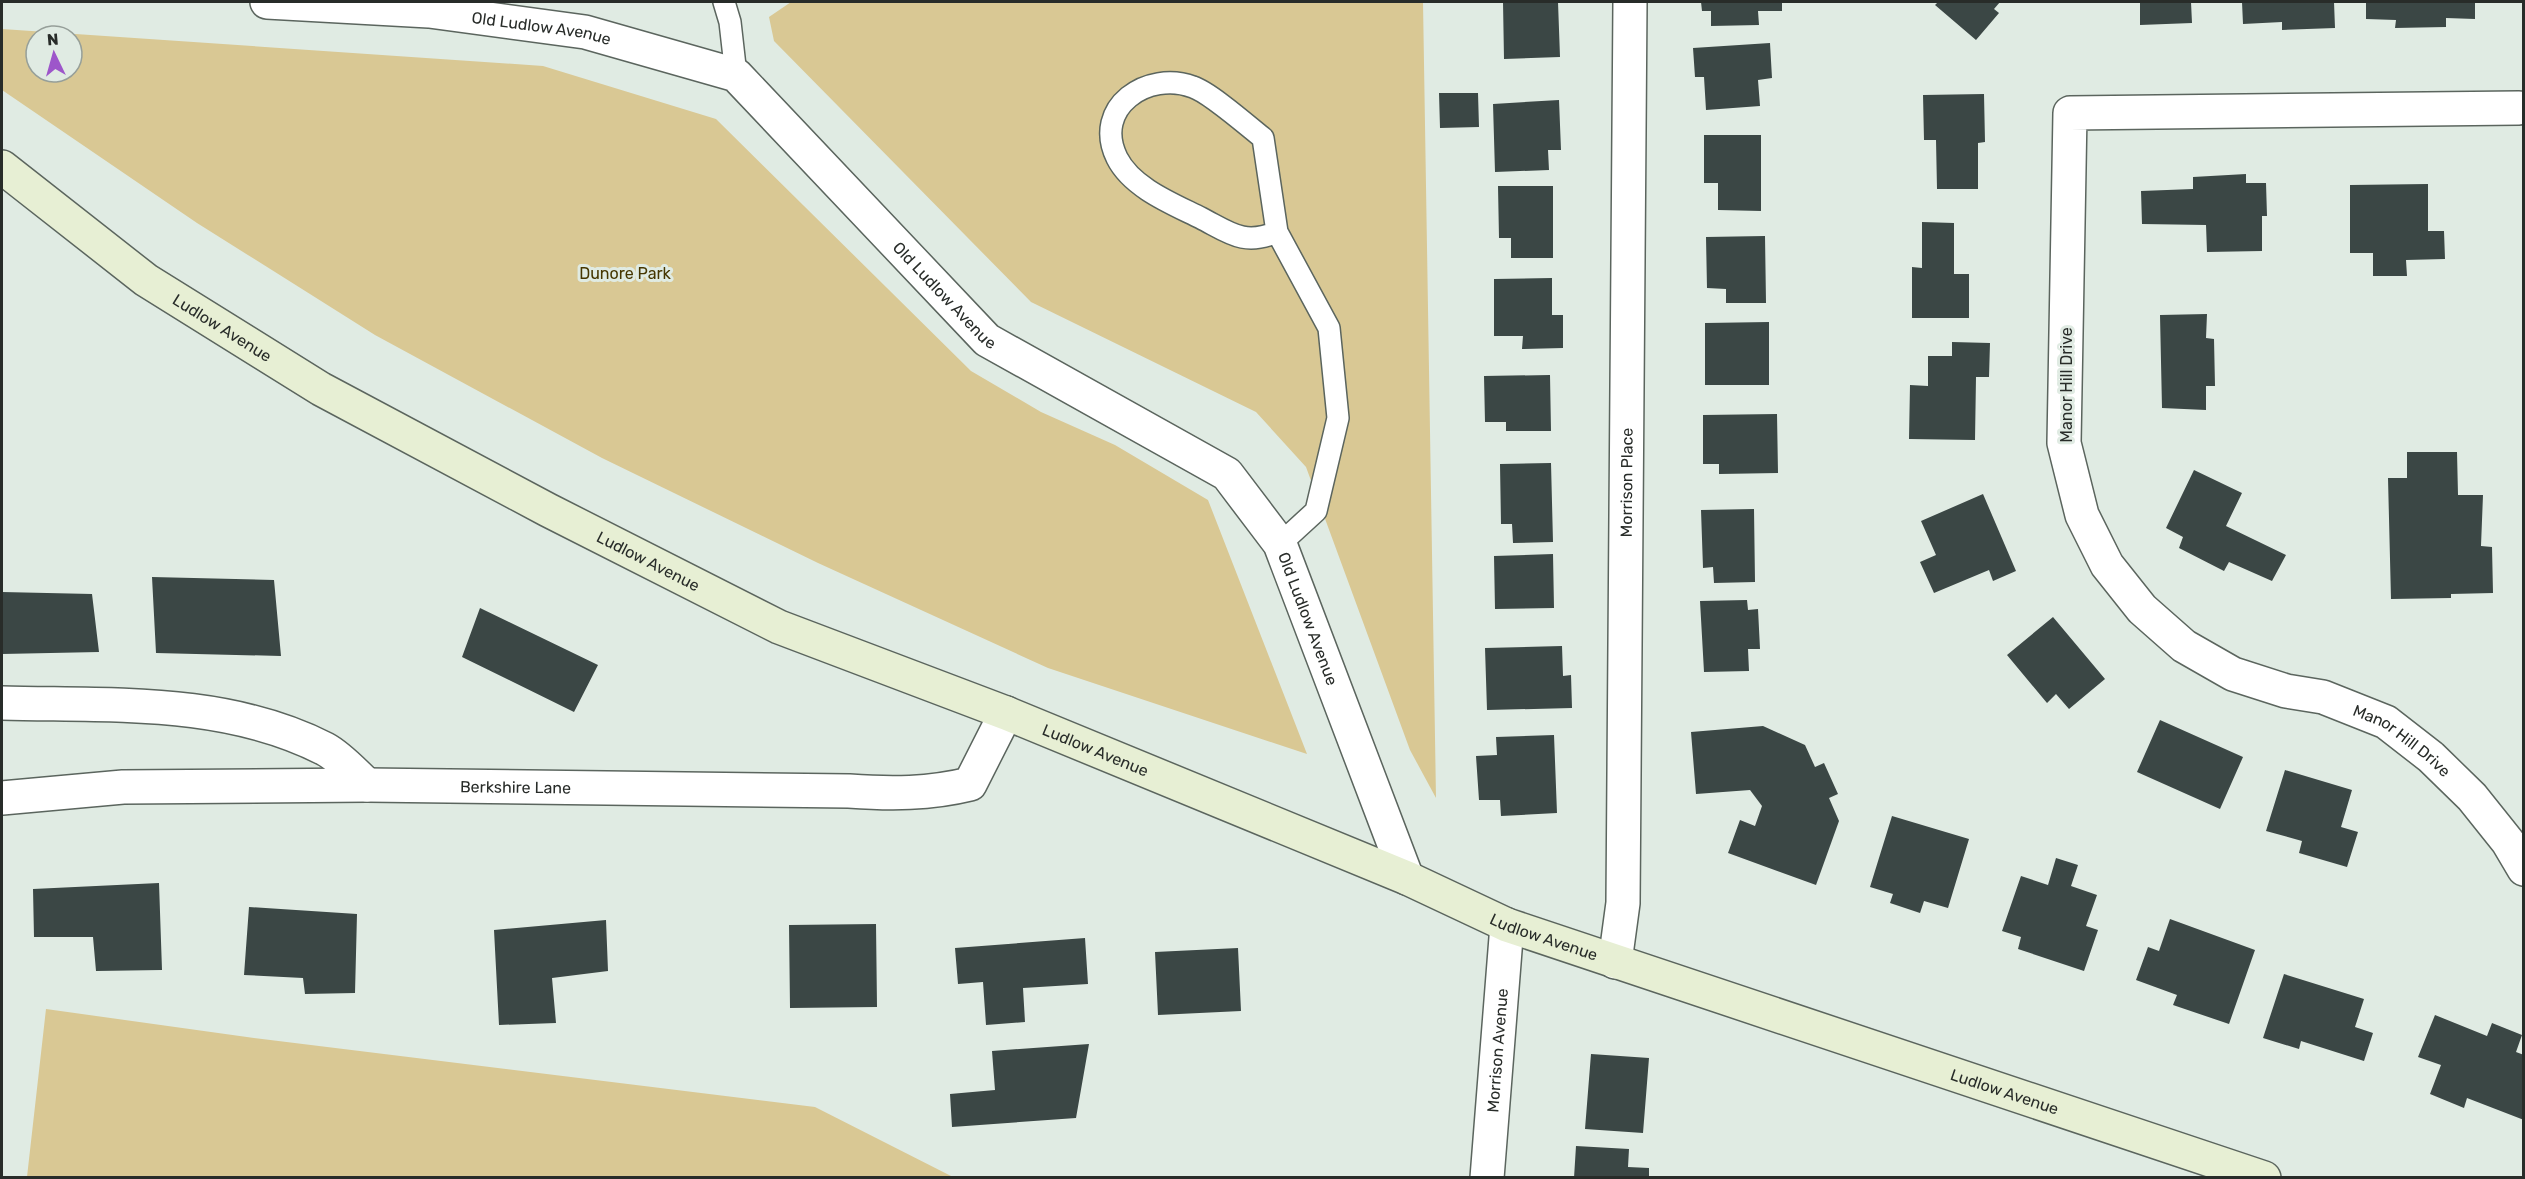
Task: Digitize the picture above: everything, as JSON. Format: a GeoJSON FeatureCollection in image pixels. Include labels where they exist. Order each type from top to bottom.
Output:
{"type":"FeatureCollection","features":[{"type":"Feature","properties":{"kind":"main road","name":"Ludlow Avenue"},"geometry":{"type":"LineString","coordinates":[[2,167],[146,280],[321,389],[548,510],[779,627],[1006,713],[1407,878],[1507,925],[2264,1178]]}},
{"type":"Feature","properties":{"kind":"street","name":"Old Ludlow Avenue"},"geometry":{"type":"LineString","coordinates":[[267,2],[429,6],[585,32],[736,75],[987,340],[1227,474],[1280,544],[1407,878]]}},
{"type":"Feature","properties":{"kind":"street","name":"Morrison Place"},"geometry":{"type":"LineString","coordinates":[[1615,962],[1623,903],[1630,2]]}},
{"type":"Feature","properties":{"kind":"street","name":"Manor Hill Drive"},"geometry":{"type":"LineString","coordinates":[[2519,108],[2070,112],[2064,443],[2082,515],[2107,565],[2142,609],[2184,646],[2233,674],[2286,691],[2323,697],[2386,722],[2431,757],[2472,797],[2508,842],[2523,869]]}},
{"type":"Feature","properties":{"kind":"street"},"geometry":{"type":"LineString","coordinates":[[2,704],[117,706],[210,711],[252,720],[327,750],[367,785]]}},
{"type":"Feature","properties":{"kind":"street","name":"Berkshire Lane"},"geometry":{"type":"LineString","coordinates":[[2,798],[123,787],[367,785],[849,790],[891,794],[940,791],[970,784],[1006,713]]}},
{"type":"Feature","properties":{"kind":"street","name":"Morrison Avenue"},"geometry":{"type":"LineString","coordinates":[[1487,1178],[1507,925]]}},
{"type":"Feature","properties":{"kind":"lane"},"geometry":{"type":"LineString","coordinates":[[724,2],[730,22],[736,75]]}},
{"type":"Feature","properties":{"kind":"lane"},"geometry":{"type":"LineString","coordinates":[[1277,232],[1261,239],[1242,239],[1160,197],[1137,180],[1118,159],[1111,136],[1114,117],[1122,101],[1134,91],[1166,82],[1194,87],[1263,138],[1277,232],[1329,328],[1338,418],[1316,512],[1280,544]]}},
{"type":"Feature","properties":{"kind":"green space"},"geometry":{"type":"Polygon","coordinates":[[[791,2],[1423,2],[1436,798],[1410,750],[1306,467],[1256,412],[1031,302],[774,41],[769,17],[791,2]]]}},
{"type":"Feature","properties":{"kind":"green space","name":"Dunore Park"},"geometry":{"type":"Polygon","coordinates":[[[2,29],[24,31],[24,84],[84,84],[84,35],[543,66],[716,119],[971,371],[1041,412],[1115,445],[1208,500],[1307,754],[1048,668],[818,563],[602,458],[375,335],[197,223],[2,90],[2,29]]]}},
{"type":"Feature","properties":{"kind":"green space"},"geometry":{"type":"Polygon","coordinates":[[[46,1009],[254,1038],[815,1107],[953,1177],[27,1177],[46,1009]]]}},
{"type":"Feature","properties":{"kind":"building"},"geometry":{"type":"Polygon","coordinates":[[[1503,2],[1558,2],[1560,57],[1504,59],[1503,2]]]}},
{"type":"Feature","properties":{"kind":"building"},"geometry":{"type":"Polygon","coordinates":[[[1701,2],[1782,2],[1782,11],[1758,11],[1759,25],[1711,26],[1711,11],[1702,11],[1701,2]]]}},
{"type":"Feature","properties":{"kind":"building"},"geometry":{"type":"Polygon","coordinates":[[[1938,2],[2000,2],[1994,9],[1999,13],[1976,40],[1935,5],[1938,2]]]}},
{"type":"Feature","properties":{"kind":"building"},"geometry":{"type":"Polygon","coordinates":[[[2140,2],[2191,2],[2192,23],[2140,25],[2140,2]]]}},
{"type":"Feature","properties":{"kind":"building"},"geometry":{"type":"Polygon","coordinates":[[[2242,2],[2334,2],[2335,28],[2282,30],[2282,22],[2243,24],[2242,2]]]}},
{"type":"Feature","properties":{"kind":"building"},"geometry":{"type":"Polygon","coordinates":[[[2366,2],[2475,2],[2475,19],[2446,18],[2446,27],[2395,28],[2396,20],[2366,19],[2366,2]]]}},
{"type":"Feature","properties":{"kind":"building"},"geometry":{"type":"Polygon","coordinates":[[[1770,43],[1772,78],[1758,80],[1760,106],[1706,110],[1704,77],[1695,77],[1693,48],[1770,43]]]}},
{"type":"Feature","properties":{"kind":"building"},"geometry":{"type":"Polygon","coordinates":[[[1439,93],[1478,93],[1479,127],[1440,128],[1439,93]]]}},
{"type":"Feature","properties":{"kind":"building"},"geometry":{"type":"Polygon","coordinates":[[[1984,94],[1985,142],[1978,143],[1978,189],[1937,189],[1936,140],[1924,140],[1923,95],[1984,94]]]}},
{"type":"Feature","properties":{"kind":"building"},"geometry":{"type":"Polygon","coordinates":[[[1559,100],[1561,150],[1548,150],[1549,170],[1495,172],[1493,104],[1559,100]]]}},
{"type":"Feature","properties":{"kind":"building"},"geometry":{"type":"Polygon","coordinates":[[[1704,135],[1761,135],[1761,211],[1718,210],[1718,183],[1704,183],[1704,135]]]}},
{"type":"Feature","properties":{"kind":"building"},"geometry":{"type":"Polygon","coordinates":[[[2246,174],[2246,183],[2266,183],[2267,216],[2262,216],[2262,251],[2207,252],[2206,225],[2142,224],[2141,191],[2193,189],[2193,177],[2246,174]]]}},
{"type":"Feature","properties":{"kind":"building"},"geometry":{"type":"Polygon","coordinates":[[[2428,184],[2428,231],[2444,231],[2445,259],[2406,260],[2407,276],[2373,276],[2373,253],[2350,253],[2350,185],[2428,184]]]}},
{"type":"Feature","properties":{"kind":"building"},"geometry":{"type":"Polygon","coordinates":[[[1498,186],[1553,186],[1553,258],[1511,258],[1511,238],[1499,238],[1498,186]]]}},
{"type":"Feature","properties":{"kind":"building"},"geometry":{"type":"Polygon","coordinates":[[[1922,222],[1954,223],[1954,274],[1969,274],[1969,318],[1912,318],[1912,267],[1922,268],[1922,222]]]}},
{"type":"Feature","properties":{"kind":"building"},"geometry":{"type":"Polygon","coordinates":[[[1765,236],[1766,303],[1726,303],[1726,289],[1707,288],[1706,237],[1765,236]]]}},
{"type":"Feature","properties":{"kind":"building"},"geometry":{"type":"Polygon","coordinates":[[[1552,278],[1552,315],[1563,315],[1563,348],[1522,349],[1523,336],[1494,336],[1494,279],[1552,278]]]}},
{"type":"Feature","properties":{"kind":"building"},"geometry":{"type":"Polygon","coordinates":[[[2207,314],[2206,338],[2214,339],[2215,386],[2206,386],[2206,410],[2162,408],[2160,315],[2207,314]]]}},
{"type":"Feature","properties":{"kind":"building"},"geometry":{"type":"Polygon","coordinates":[[[1769,322],[1769,385],[1705,385],[1705,323],[1769,322]]]}},
{"type":"Feature","properties":{"kind":"building"},"geometry":{"type":"Polygon","coordinates":[[[1952,342],[1990,343],[1989,377],[1976,377],[1975,440],[1909,439],[1910,385],[1928,386],[1928,356],[1952,356],[1952,342]]]}},
{"type":"Feature","properties":{"kind":"building"},"geometry":{"type":"Polygon","coordinates":[[[1550,375],[1551,431],[1506,431],[1506,422],[1485,422],[1484,376],[1550,375]]]}},
{"type":"Feature","properties":{"kind":"building"},"geometry":{"type":"Polygon","coordinates":[[[1777,414],[1778,473],[1719,474],[1719,464],[1703,464],[1703,415],[1777,414]]]}},
{"type":"Feature","properties":{"kind":"building"},"geometry":{"type":"Polygon","coordinates":[[[2407,452],[2457,452],[2458,495],[2483,495],[2481,546],[2492,547],[2493,593],[2451,594],[2451,598],[2391,599],[2388,478],[2407,478],[2407,452]]]}},
{"type":"Feature","properties":{"kind":"building"},"geometry":{"type":"Polygon","coordinates":[[[1551,463],[1553,542],[1513,543],[1512,524],[1501,524],[1500,464],[1551,463]]]}},
{"type":"Feature","properties":{"kind":"building"},"geometry":{"type":"Polygon","coordinates":[[[2194,470],[2242,493],[2226,526],[2286,555],[2272,581],[2229,562],[2224,571],[2179,548],[2183,537],[2166,528],[2194,470]]]}},
{"type":"Feature","properties":{"kind":"building"},"geometry":{"type":"Polygon","coordinates":[[[1983,494],[2016,571],[1993,581],[1989,570],[1934,593],[1920,562],[1936,555],[1921,521],[1983,494]]]}},
{"type":"Feature","properties":{"kind":"building"},"geometry":{"type":"Polygon","coordinates":[[[1754,509],[1755,582],[1714,583],[1713,567],[1703,568],[1701,510],[1754,509]]]}},
{"type":"Feature","properties":{"kind":"building"},"geometry":{"type":"Polygon","coordinates":[[[1553,554],[1554,608],[1495,609],[1494,556],[1553,554]]]}},
{"type":"Feature","properties":{"kind":"building"},"geometry":{"type":"Polygon","coordinates":[[[152,577],[274,580],[281,656],[156,653],[152,577]]]}},
{"type":"Feature","properties":{"kind":"building"},"geometry":{"type":"Polygon","coordinates":[[[2,592],[92,594],[99,652],[2,654],[2,592]]]}},
{"type":"Feature","properties":{"kind":"building"},"geometry":{"type":"Polygon","coordinates":[[[1747,600],[1748,610],[1758,609],[1760,649],[1748,649],[1749,671],[1704,672],[1700,601],[1747,600]]]}},
{"type":"Feature","properties":{"kind":"building"},"geometry":{"type":"Polygon","coordinates":[[[480,608],[598,665],[574,712],[462,657],[480,608]]]}},
{"type":"Feature","properties":{"kind":"building"},"geometry":{"type":"Polygon","coordinates":[[[2053,617],[2105,679],[2069,709],[2056,694],[2047,703],[2007,655],[2053,617]]]}},
{"type":"Feature","properties":{"kind":"building"},"geometry":{"type":"Polygon","coordinates":[[[1562,646],[1563,676],[1571,675],[1572,708],[1487,710],[1485,648],[1562,646]]]}},
{"type":"Feature","properties":{"kind":"building"},"geometry":{"type":"Polygon","coordinates":[[[2160,720],[2243,757],[2220,809],[2137,772],[2160,720]]]}},
{"type":"Feature","properties":{"kind":"building"},"geometry":{"type":"Polygon","coordinates":[[[1763,726],[1805,745],[1815,767],[1824,763],[1838,794],[1829,798],[1839,821],[1816,885],[1728,853],[1740,820],[1755,826],[1762,806],[1750,790],[1696,794],[1691,732],[1763,726]]]}},
{"type":"Feature","properties":{"kind":"building"},"geometry":{"type":"Polygon","coordinates":[[[1554,735],[1557,813],[1501,816],[1500,800],[1479,800],[1476,756],[1497,755],[1496,737],[1554,735]]]}},
{"type":"Feature","properties":{"kind":"building"},"geometry":{"type":"Polygon","coordinates":[[[2285,770],[2352,790],[2341,827],[2358,832],[2347,867],[2299,853],[2302,841],[2266,831],[2285,770]]]}},
{"type":"Feature","properties":{"kind":"building"},"geometry":{"type":"Polygon","coordinates":[[[1892,816],[1969,839],[1948,908],[1924,901],[1920,913],[1890,903],[1893,894],[1870,887],[1892,816]]]}},
{"type":"Feature","properties":{"kind":"building"},"geometry":{"type":"Polygon","coordinates":[[[2056,858],[2078,865],[2071,886],[2097,895],[2086,926],[2098,930],[2084,971],[2018,949],[2021,937],[2002,931],[2021,876],[2048,885],[2056,858]]]}},
{"type":"Feature","properties":{"kind":"building"},"geometry":{"type":"Polygon","coordinates":[[[159,883],[162,970],[96,971],[93,937],[34,937],[33,889],[159,883]]]}},
{"type":"Feature","properties":{"kind":"building"},"geometry":{"type":"Polygon","coordinates":[[[249,907],[357,914],[355,993],[305,994],[303,978],[244,975],[249,907]]]}},
{"type":"Feature","properties":{"kind":"building"},"geometry":{"type":"Polygon","coordinates":[[[2170,919],[2255,950],[2229,1024],[2173,1005],[2177,995],[2136,980],[2148,947],[2159,951],[2170,919]]]}},
{"type":"Feature","properties":{"kind":"building"},"geometry":{"type":"Polygon","coordinates":[[[606,920],[608,971],[552,978],[556,1023],[499,1025],[494,930],[606,920]]]}},
{"type":"Feature","properties":{"kind":"building"},"geometry":{"type":"Polygon","coordinates":[[[876,924],[877,1007],[790,1008],[789,925],[876,924]]]}},
{"type":"Feature","properties":{"kind":"building"},"geometry":{"type":"Polygon","coordinates":[[[1085,938],[1088,984],[1023,988],[1025,1022],[986,1025],[983,982],[958,984],[955,948],[1085,938]]]}},
{"type":"Feature","properties":{"kind":"building"},"geometry":{"type":"Polygon","coordinates":[[[1238,948],[1241,1011],[1158,1015],[1155,952],[1238,948]]]}},
{"type":"Feature","properties":{"kind":"building"},"geometry":{"type":"Polygon","coordinates":[[[2284,974],[2364,999],[2355,1027],[2373,1033],[2364,1061],[2301,1041],[2299,1049],[2263,1038],[2284,974]]]}},
{"type":"Feature","properties":{"kind":"building"},"geometry":{"type":"Polygon","coordinates":[[[2435,1015],[2487,1036],[2492,1023],[2522,1035],[2516,1052],[2524,1055],[2524,1120],[2467,1098],[2464,1108],[2430,1094],[2441,1065],[2418,1057],[2435,1015]]]}},
{"type":"Feature","properties":{"kind":"building"},"geometry":{"type":"Polygon","coordinates":[[[1089,1044],[1076,1118],[952,1127],[950,1094],[995,1090],[992,1051],[1089,1044]]]}},
{"type":"Feature","properties":{"kind":"building"},"geometry":{"type":"Polygon","coordinates":[[[1591,1054],[1649,1058],[1643,1133],[1585,1129],[1591,1054]]]}},
{"type":"Feature","properties":{"kind":"building"},"geometry":{"type":"Polygon","coordinates":[[[1576,1146],[1629,1149],[1628,1167],[1649,1168],[1649,1178],[1574,1178],[1576,1146]]]}}]}
